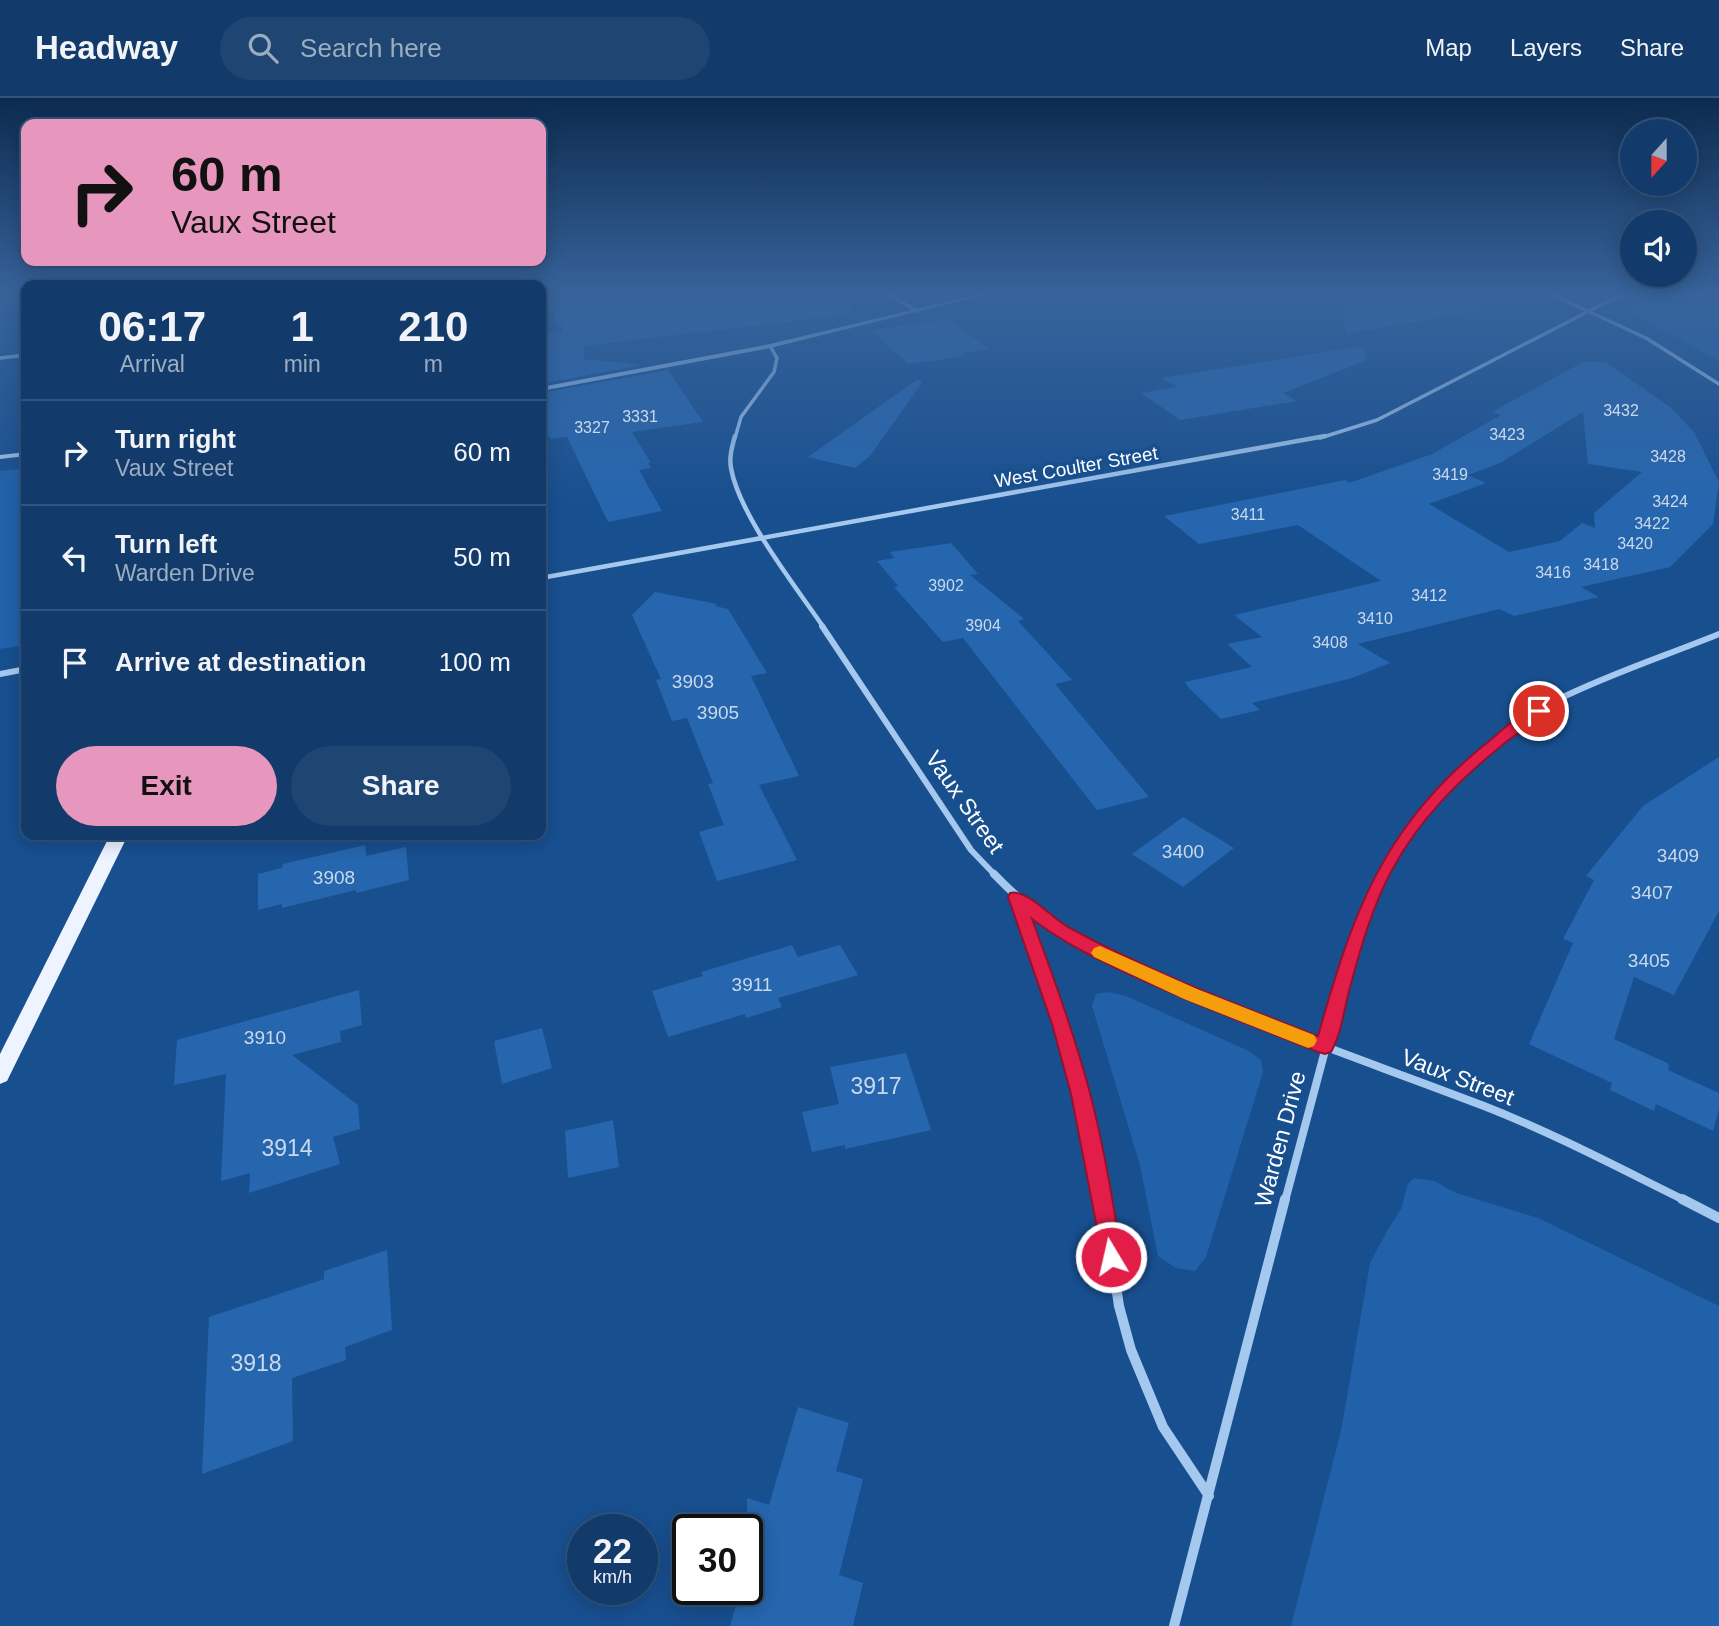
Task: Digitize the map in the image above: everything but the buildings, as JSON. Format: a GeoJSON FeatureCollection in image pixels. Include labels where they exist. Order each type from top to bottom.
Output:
{"type":"FeatureCollection","features":[{"type":"Feature","properties":{"kind":"main road"},"geometry":{"type":"LineString","coordinates":[[0,1075],[117,840]]}},
{"type":"Feature","properties":{"kind":"street"},"geometry":{"type":"LineString","coordinates":[[546,388],[678,363]]}},
{"type":"Feature","properties":{"kind":"street","name":"Vaux Street"},"geometry":{"type":"LineString","coordinates":[[775,363],[774,372],[741,417],[731,452],[731,468],[743,506],[971,850],[1016,897],[1055,928],[1103,955],[1190,994],[1486,1107],[1559,1138],[1719,1218]]}},
{"type":"Feature","properties":{"kind":"street","name":"West Coulter Street"},"geometry":{"type":"LineString","coordinates":[[546,577],[1288,446],[1335,435],[1399,410],[1489,363]]}},
{"type":"Feature","properties":{"kind":"street"},"geometry":{"type":"LineString","coordinates":[[1686,363],[1719,384]]}},
{"type":"Feature","properties":{"kind":"street"},"geometry":{"type":"LineString","coordinates":[[0,457],[21,455]]}},
{"type":"Feature","properties":{"kind":"street","name":"Warden Drive"},"geometry":{"type":"LineString","coordinates":[[1174,1626],[1351,951],[1383,873],[1429,805],[1457,775],[1523,720],[1555,701],[1719,634]]}},
{"type":"Feature","properties":{"kind":"street"},"geometry":{"type":"LineString","coordinates":[[0,674],[21,670]]}},
{"type":"Feature","properties":{"kind":"street"},"geometry":{"type":"LineString","coordinates":[[1016,897],[1061,1024],[1080,1094],[1100,1182],[1119,1306],[1132,1350],[1163,1427],[1209,1496]]}},
{"type":"Feature","properties":{"kind":"shaded area"},"geometry":{"type":"Polygon","coordinates":[[[21,469],[21,646],[0,649],[0,471],[21,469]]]}},
{"type":"Feature","properties":{"kind":"shaded area"},"geometry":{"type":"Polygon","coordinates":[[[1109,992],[1126,996],[1249,1051],[1261,1060],[1263,1072],[1206,1257],[1195,1271],[1176,1268],[1158,1256],[1140,1165],[1092,1006],[1096,994],[1109,992]]]}},
{"type":"Feature","properties":{"kind":"shaded area"},"geometry":{"type":"Polygon","coordinates":[[[1414,1178],[1434,1181],[1456,1193],[1538,1218],[1719,1306],[1719,1626],[1291,1626],[1341,1431],[1370,1263],[1401,1209],[1408,1184],[1414,1178]]]}},
{"type":"Feature","properties":{"kind":"slow traffic"},"geometry":{"type":"LineString","coordinates":[[1100,953],[1190,994],[1308,1040]]}},
{"type":"Feature","properties":{"kind":"route"},"geometry":{"type":"LineString","coordinates":[[1111,1257],[1100,1182],[1080,1094],[1061,1024],[1016,897],[1055,928],[1103,955],[1255,1021],[1325,1047],[1351,951],[1383,873],[1399,845],[1429,805],[1457,775],[1523,720],[1539,711]]}}]}
